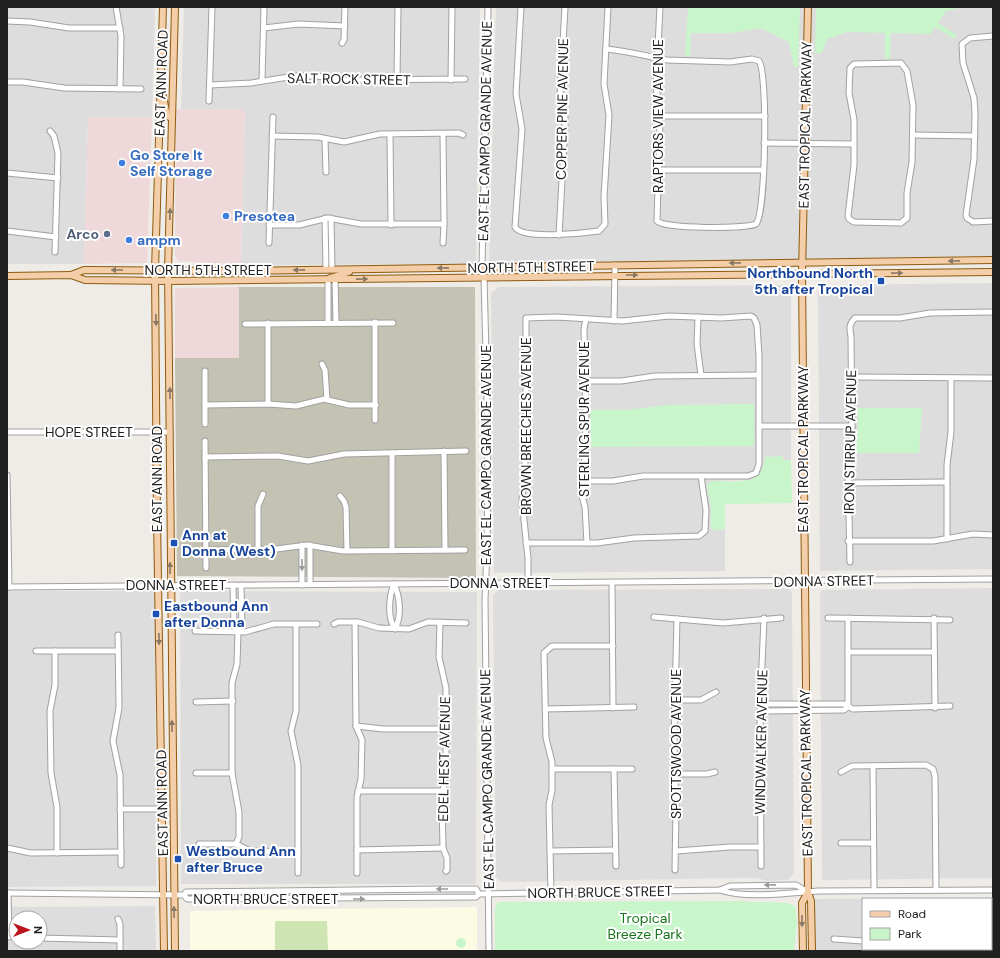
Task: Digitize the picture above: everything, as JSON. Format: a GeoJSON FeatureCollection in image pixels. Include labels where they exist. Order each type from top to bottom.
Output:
{"type":"FeatureCollection","features":[{"type":"Feature","properties":{"kind":"main road","name":"EAST ANN ROAD"},"geometry":{"type":"LineString","coordinates":[[163,7],[155,281],[164,951]]}},
{"type":"Feature","properties":{"kind":"main road","name":"EAST ANN ROAD"},"geometry":{"type":"LineString","coordinates":[[175,7],[168,270],[170,586],[175,951]]}},
{"type":"Feature","properties":{"kind":"main road","name":"EAST TROPICAL PARKWAY"},"geometry":{"type":"LineString","coordinates":[[808,7],[802,274],[805,711],[808,892],[811,902],[812,951]]}},
{"type":"Feature","properties":{"kind":"main road"},"geometry":{"type":"LineString","coordinates":[[161,83],[166,113],[167,116],[172,118]]}},
{"type":"Feature","properties":{"kind":"main road","name":"NORTH 5TH STREET"},"geometry":{"type":"LineString","coordinates":[[7,276],[71,275],[84,270],[329,270],[993,260]]}},
{"type":"Feature","properties":{"kind":"main road"},"geometry":{"type":"LineString","coordinates":[[328,279],[334,275],[361,269]]}},
{"type":"Feature","properties":{"kind":"main road"},"geometry":{"type":"LineString","coordinates":[[296,280],[329,270]]}},
{"type":"Feature","properties":{"kind":"main road","name":"NORTH 5TH STREET"},"geometry":{"type":"LineString","coordinates":[[71,275],[85,280],[168,281],[993,272]]}},
{"type":"Feature","properties":{"kind":"main road","name":"EAST TROPICAL PARKWAY"},"geometry":{"type":"LineString","coordinates":[[803,951],[802,903],[808,892]]}},
{"type":"Feature","properties":{"kind":"street"},"geometry":{"type":"LineString","coordinates":[[116,7],[120,28],[120,89]]}},
{"type":"Feature","properties":{"kind":"street"},"geometry":{"type":"LineString","coordinates":[[209,100],[212,7]]}},
{"type":"Feature","properties":{"kind":"street"},"geometry":{"type":"LineString","coordinates":[[262,80],[264,7]]}},
{"type":"Feature","properties":{"kind":"street"},"geometry":{"type":"LineString","coordinates":[[342,43],[344,40],[345,7]]}},
{"type":"Feature","properties":{"kind":"street"},"geometry":{"type":"LineString","coordinates":[[397,80],[398,7]]}},
{"type":"Feature","properties":{"kind":"street"},"geometry":{"type":"LineString","coordinates":[[451,80],[452,7]]}},
{"type":"Feature","properties":{"kind":"street","name":"EAST EL CAMPO GRANDE AVENUE"},"geometry":{"type":"LineString","coordinates":[[488,7],[482,267],[484,278],[487,534],[486,583],[489,951]]}},
{"type":"Feature","properties":{"kind":"street"},"geometry":{"type":"LineString","coordinates":[[521,7],[516,94],[522,129],[515,222],[517,230],[522,233],[558,235],[599,231],[605,224],[604,197],[609,123],[604,84],[608,7]]}},
{"type":"Feature","properties":{"kind":"street","name":"COPPER PINE AVENUE"},"geometry":{"type":"LineString","coordinates":[[558,235],[565,125],[565,114],[560,95],[565,7]]}},
{"type":"Feature","properties":{"kind":"street","name":"RAPTORS VIEW AVENUE"},"geometry":{"type":"LineString","coordinates":[[660,7],[656,85],[660,116],[656,218],[659,224],[715,228],[754,225],[758,222],[762,200],[763,170]]}},
{"type":"Feature","properties":{"kind":"street"},"geometry":{"type":"LineString","coordinates":[[7,21],[37,23],[64,28],[120,28]]}},
{"type":"Feature","properties":{"kind":"street"},"geometry":{"type":"LineString","coordinates":[[264,28],[298,24],[345,26]]}},
{"type":"Feature","properties":{"kind":"street"},"geometry":{"type":"LineString","coordinates":[[993,36],[970,38],[963,41],[962,44],[963,63],[974,98],[975,136],[974,159],[966,215],[969,220],[973,222],[993,221]]}},
{"type":"Feature","properties":{"kind":"street"},"geometry":{"type":"LineString","coordinates":[[606,49],[681,61],[730,62],[752,59],[759,61],[762,68],[765,116],[763,170],[658,170]]}},
{"type":"Feature","properties":{"kind":"street"},"geometry":{"type":"LineString","coordinates":[[898,63],[904,65],[912,94],[913,135],[912,162],[907,193],[907,218],[901,223],[851,221],[848,216],[854,144],[854,120],[849,93],[851,65],[898,63]]}},
{"type":"Feature","properties":{"kind":"street","name":"SALT ROCK STREET"},"geometry":{"type":"LineString","coordinates":[[210,85],[251,83],[262,80],[295,76],[317,76],[346,80],[465,79]]}},
{"type":"Feature","properties":{"kind":"street"},"geometry":{"type":"LineString","coordinates":[[7,82],[64,88],[141,89]]}},
{"type":"Feature","properties":{"kind":"street"},"geometry":{"type":"LineString","coordinates":[[660,116],[765,116]]}},
{"type":"Feature","properties":{"kind":"street"},"geometry":{"type":"LineString","coordinates":[[269,243],[273,117]]}},
{"type":"Feature","properties":{"kind":"street"},"geometry":{"type":"LineString","coordinates":[[50,131],[54,136],[57,148],[58,178],[55,252]]}},
{"type":"Feature","properties":{"kind":"street"},"geometry":{"type":"LineString","coordinates":[[272,136],[325,139],[344,142],[380,134],[463,135]]}},
{"type":"Feature","properties":{"kind":"street"},"geometry":{"type":"LineString","coordinates":[[443,134],[443,243]]}},
{"type":"Feature","properties":{"kind":"street"},"geometry":{"type":"LineString","coordinates":[[390,135],[391,225]]}},
{"type":"Feature","properties":{"kind":"street"},"geometry":{"type":"LineString","coordinates":[[913,135],[975,136]]}},
{"type":"Feature","properties":{"kind":"street"},"geometry":{"type":"LineString","coordinates":[[325,139],[326,172]]}},
{"type":"Feature","properties":{"kind":"street"},"geometry":{"type":"LineString","coordinates":[[764,143],[854,144]]}},
{"type":"Feature","properties":{"kind":"street"},"geometry":{"type":"LineString","coordinates":[[7,174],[58,178]]}},
{"type":"Feature","properties":{"kind":"street"},"geometry":{"type":"LineString","coordinates":[[269,225],[299,225],[325,218],[361,224],[444,224]]}},
{"type":"Feature","properties":{"kind":"street"},"geometry":{"type":"LineString","coordinates":[[325,218],[329,270]]}},
{"type":"Feature","properties":{"kind":"street"},"geometry":{"type":"LineString","coordinates":[[329,270],[331,218]]}},
{"type":"Feature","properties":{"kind":"street"},"geometry":{"type":"LineString","coordinates":[[7,232],[56,237]]}},
{"type":"Feature","properties":{"kind":"street"},"geometry":{"type":"LineString","coordinates":[[614,321],[615,265]]}},
{"type":"Feature","properties":{"kind":"street"},"geometry":{"type":"LineString","coordinates":[[328,279],[328,322]]}},
{"type":"Feature","properties":{"kind":"street"},"geometry":{"type":"LineString","coordinates":[[335,279],[336,322]]}},
{"type":"Feature","properties":{"kind":"street","name":"IRON STIRRUP AVENUE"},"geometry":{"type":"LineString","coordinates":[[850,562],[848,541],[848,483],[852,426],[852,377],[851,338],[849,325],[855,318],[900,318],[930,313],[993,312]]}},
{"type":"Feature","properties":{"kind":"street"},"geometry":{"type":"LineString","coordinates":[[582,480],[613,481],[643,476],[748,476],[756,473],[759,464],[759,375],[757,325],[754,318],[750,316],[652,317],[614,321],[586,319]]}},
{"type":"Feature","properties":{"kind":"street","name":"BROWN BREECHES AVENUE"},"geometry":{"type":"LineString","coordinates":[[528,582],[522,501],[526,448],[526,318],[557,317],[586,319]]}},
{"type":"Feature","properties":{"kind":"street"},"geometry":{"type":"LineString","coordinates":[[698,317],[697,344],[701,375]]}},
{"type":"Feature","properties":{"kind":"street","name":"STERLING SPUR AVENUE"},"geometry":{"type":"LineString","coordinates":[[586,319],[585,457],[582,492],[585,507],[587,543]]}},
{"type":"Feature","properties":{"kind":"street"},"geometry":{"type":"LineString","coordinates":[[245,324],[328,322],[393,323]]}},
{"type":"Feature","properties":{"kind":"street"},"geometry":{"type":"LineString","coordinates":[[375,322],[375,420]]}},
{"type":"Feature","properties":{"kind":"street"},"geometry":{"type":"LineString","coordinates":[[268,323],[268,404]]}},
{"type":"Feature","properties":{"kind":"street"},"geometry":{"type":"LineString","coordinates":[[322,364],[325,370],[327,400]]}},
{"type":"Feature","properties":{"kind":"street"},"geometry":{"type":"LineString","coordinates":[[205,371],[205,424]]}},
{"type":"Feature","properties":{"kind":"street"},"geometry":{"type":"LineString","coordinates":[[585,382],[621,381],[655,376],[759,375]]}},
{"type":"Feature","properties":{"kind":"street"},"geometry":{"type":"LineString","coordinates":[[852,377],[993,378]]}},
{"type":"Feature","properties":{"kind":"street"},"geometry":{"type":"LineString","coordinates":[[947,539],[946,482],[951,432],[951,378]]}},
{"type":"Feature","properties":{"kind":"street"},"geometry":{"type":"LineString","coordinates":[[205,405],[268,404],[296,406],[327,400],[349,405],[376,405]]}},
{"type":"Feature","properties":{"kind":"street"},"geometry":{"type":"LineString","coordinates":[[759,426],[852,426]]}},
{"type":"Feature","properties":{"kind":"street","name":"HOPE STREET"},"geometry":{"type":"LineString","coordinates":[[7,432],[170,432]]}},
{"type":"Feature","properties":{"kind":"street"},"geometry":{"type":"LineString","coordinates":[[205,440],[206,568]]}},
{"type":"Feature","properties":{"kind":"street"},"geometry":{"type":"LineString","coordinates":[[444,451],[445,550]]}},
{"type":"Feature","properties":{"kind":"street"},"geometry":{"type":"LineString","coordinates":[[205,457],[278,456],[308,461],[338,454],[466,451]]}},
{"type":"Feature","properties":{"kind":"street"},"geometry":{"type":"LineString","coordinates":[[392,453],[392,550]]}},
{"type":"Feature","properties":{"kind":"street"},"geometry":{"type":"LineString","coordinates":[[7,475],[8,587]]}},
{"type":"Feature","properties":{"kind":"street"},"geometry":{"type":"LineString","coordinates":[[526,543],[607,543],[644,537],[695,536],[702,533],[706,527],[706,510],[701,476]]}},
{"type":"Feature","properties":{"kind":"street"},"geometry":{"type":"LineString","coordinates":[[848,483],[946,482]]}},
{"type":"Feature","properties":{"kind":"street"},"geometry":{"type":"LineString","coordinates":[[258,549],[258,506],[263,494]]}},
{"type":"Feature","properties":{"kind":"street"},"geometry":{"type":"LineString","coordinates":[[340,496],[346,507],[346,551]]}},
{"type":"Feature","properties":{"kind":"street"},"geometry":{"type":"LineString","coordinates":[[848,541],[947,539],[973,534],[993,535]]}},
{"type":"Feature","properties":{"kind":"street"},"geometry":{"type":"LineString","coordinates":[[206,550],[258,549],[302,545],[346,551],[465,550]]}},
{"type":"Feature","properties":{"kind":"street"},"geometry":{"type":"LineString","coordinates":[[302,545],[302,584]]}},
{"type":"Feature","properties":{"kind":"street"},"geometry":{"type":"LineString","coordinates":[[310,545],[310,584]]}},
{"type":"Feature","properties":{"kind":"street","name":"DONNA STREET"},"geometry":{"type":"LineString","coordinates":[[8,587],[993,579]]}},
{"type":"Feature","properties":{"kind":"street"},"geometry":{"type":"LineString","coordinates":[[612,583],[614,708]]}},
{"type":"Feature","properties":{"kind":"street"},"geometry":{"type":"LineString","coordinates":[[394,584],[391,593],[391,623],[395,629]]}},
{"type":"Feature","properties":{"kind":"street"},"geometry":{"type":"LineString","coordinates":[[394,584],[398,592],[399,620],[395,629]]}},
{"type":"Feature","properties":{"kind":"street"},"geometry":{"type":"LineString","coordinates":[[233,585],[234,626],[238,632],[237,664],[232,682],[232,773],[239,812],[239,837],[236,844]]}},
{"type":"Feature","properties":{"kind":"street"},"geometry":{"type":"LineString","coordinates":[[238,632],[242,628],[241,585]]}},
{"type":"Feature","properties":{"kind":"street"},"geometry":{"type":"LineString","coordinates":[[654,617],[723,623],[764,618],[781,618]]}},
{"type":"Feature","properties":{"kind":"street","name":"WINDWALKER AVENUE"},"geometry":{"type":"LineString","coordinates":[[761,866],[760,704],[764,618]]}},
{"type":"Feature","properties":{"kind":"street"},"geometry":{"type":"LineString","coordinates":[[828,618],[934,618],[950,620]]}},
{"type":"Feature","properties":{"kind":"street"},"geometry":{"type":"LineString","coordinates":[[848,618],[848,707]]}},
{"type":"Feature","properties":{"kind":"street"},"geometry":{"type":"LineString","coordinates":[[934,618],[935,708]]}},
{"type":"Feature","properties":{"kind":"street","name":"SPOTTSWOOD AVENUE"},"geometry":{"type":"LineString","coordinates":[[675,870],[674,700],[677,619]]}},
{"type":"Feature","properties":{"kind":"street"},"geometry":{"type":"LineString","coordinates":[[334,624],[338,622],[355,622],[379,628],[409,629],[428,622],[466,623]]}},
{"type":"Feature","properties":{"kind":"street"},"geometry":{"type":"LineString","coordinates":[[355,622],[356,726],[362,740],[361,779],[358,791],[358,873]]}},
{"type":"Feature","properties":{"kind":"street","name":"EDEL HEST AVENUE"},"geometry":{"type":"LineString","coordinates":[[440,622],[439,657],[446,688],[444,791],[442,803],[443,848],[447,858],[446,871]]}},
{"type":"Feature","properties":{"kind":"street"},"geometry":{"type":"LineString","coordinates":[[195,631],[238,632],[249,631],[274,624],[317,624]]}},
{"type":"Feature","properties":{"kind":"street"},"geometry":{"type":"LineString","coordinates":[[296,624],[296,710],[291,731],[298,765],[298,873]]}},
{"type":"Feature","properties":{"kind":"street"},"geometry":{"type":"LineString","coordinates":[[118,635],[118,713],[113,741],[120,775],[121,865]]}},
{"type":"Feature","properties":{"kind":"street"},"geometry":{"type":"LineString","coordinates":[[551,893],[549,805],[552,790],[552,758],[546,738],[544,654],[546,650],[552,646],[613,646]]}},
{"type":"Feature","properties":{"kind":"street"},"geometry":{"type":"LineString","coordinates":[[36,651],[118,651]]}},
{"type":"Feature","properties":{"kind":"street"},"geometry":{"type":"LineString","coordinates":[[55,651],[55,686],[50,712],[50,773],[57,807],[57,853]]}},
{"type":"Feature","properties":{"kind":"street"},"geometry":{"type":"LineString","coordinates":[[848,652],[934,652]]}},
{"type":"Feature","properties":{"kind":"street"},"geometry":{"type":"LineString","coordinates":[[674,700],[701,700],[716,692]]}},
{"type":"Feature","properties":{"kind":"street"},"geometry":{"type":"LineString","coordinates":[[196,702],[233,701]]}},
{"type":"Feature","properties":{"kind":"street"},"geometry":{"type":"LineString","coordinates":[[760,704],[844,704],[853,709],[935,708],[950,706]]}},
{"type":"Feature","properties":{"kind":"street"},"geometry":{"type":"LineString","coordinates":[[546,709],[634,707]]}},
{"type":"Feature","properties":{"kind":"street"},"geometry":{"type":"LineString","coordinates":[[760,711],[844,710],[848,707]]}},
{"type":"Feature","properties":{"kind":"street"},"geometry":{"type":"LineString","coordinates":[[356,726],[383,729],[446,729]]}},
{"type":"Feature","properties":{"kind":"street"},"geometry":{"type":"LineString","coordinates":[[841,772],[852,766],[929,766],[933,769],[935,776],[936,890]]}},
{"type":"Feature","properties":{"kind":"street"},"geometry":{"type":"LineString","coordinates":[[873,766],[874,890]]}},
{"type":"Feature","properties":{"kind":"street"},"geometry":{"type":"LineString","coordinates":[[552,769],[632,769]]}},
{"type":"Feature","properties":{"kind":"street"},"geometry":{"type":"LineString","coordinates":[[614,769],[616,866]]}},
{"type":"Feature","properties":{"kind":"street"},"geometry":{"type":"LineString","coordinates":[[675,774],[707,774],[715,772]]}},
{"type":"Feature","properties":{"kind":"street"},"geometry":{"type":"LineString","coordinates":[[196,773],[232,773]]}},
{"type":"Feature","properties":{"kind":"street"},"geometry":{"type":"LineString","coordinates":[[358,791],[444,791]]}},
{"type":"Feature","properties":{"kind":"street"},"geometry":{"type":"LineString","coordinates":[[120,809],[162,809]]}},
{"type":"Feature","properties":{"kind":"street"},"geometry":{"type":"LineString","coordinates":[[841,843],[873,843]]}},
{"type":"Feature","properties":{"kind":"street"},"geometry":{"type":"LineString","coordinates":[[199,844],[236,844],[250,851],[298,852]]}},
{"type":"Feature","properties":{"kind":"street"},"geometry":{"type":"LineString","coordinates":[[676,851],[730,847],[761,847]]}},
{"type":"Feature","properties":{"kind":"street"},"geometry":{"type":"LineString","coordinates":[[7,848],[31,853],[121,852]]}},
{"type":"Feature","properties":{"kind":"street"},"geometry":{"type":"LineString","coordinates":[[357,850],[443,848]]}},
{"type":"Feature","properties":{"kind":"street"},"geometry":{"type":"LineString","coordinates":[[550,851],[615,850]]}},
{"type":"Feature","properties":{"kind":"street","name":"NORTH BRUCE STREET"},"geometry":{"type":"LineString","coordinates":[[479,894],[476,889],[438,889],[186,892],[184,895],[187,899],[412,899],[476,897],[479,894],[720,890],[730,886],[796,885],[808,892]]}},
{"type":"Feature","properties":{"kind":"street","name":"NORTH BRUCE STREET"},"geometry":{"type":"LineString","coordinates":[[720,890],[731,894],[874,890],[993,890]]}},
{"type":"Feature","properties":{"kind":"street"},"geometry":{"type":"LineString","coordinates":[[8,893],[8,910]]}},
{"type":"Feature","properties":{"kind":"street","name":"NORTH BRUCE STREET"},"geometry":{"type":"LineString","coordinates":[[8,893],[182,895]]}},
{"type":"Feature","properties":{"kind":"street"},"geometry":{"type":"LineString","coordinates":[[118,919],[120,924],[120,951]]}},
{"type":"Feature","properties":{"kind":"street"},"geometry":{"type":"LineString","coordinates":[[48,938],[120,940]]}},
{"type":"Feature","properties":{"kind":"street"},"geometry":{"type":"LineString","coordinates":[[834,939],[862,941]]}},
{"type":"Feature","properties":{"kind":"shaded area"},"geometry":{"type":"Polygon","coordinates":[[[7,7],[155,7],[152,117],[88,117],[84,264],[7,264],[7,7]]]}},
{"type":"Feature","properties":{"kind":"shaded area"},"geometry":{"type":"Polygon","coordinates":[[[184,7],[480,7],[476,264],[241,265],[245,110],[181,109],[184,7]]]}},
{"type":"Feature","properties":{"kind":"shaded area"},"geometry":{"type":"Polygon","coordinates":[[[496,7],[993,7],[993,256],[489,264],[496,7]]]}},
{"type":"Feature","properties":{"kind":"shaded area"},"geometry":{"type":"Polygon","coordinates":[[[176,109],[245,109],[241,265],[178,261],[175,255],[176,109]]]}},
{"type":"Feature","properties":{"kind":"shaded area"},"geometry":{"type":"Polygon","coordinates":[[[88,117],[152,117],[147,263],[84,264],[88,117]]]}},
{"type":"Feature","properties":{"kind":"shaded area"},"geometry":{"type":"Polygon","coordinates":[[[993,283],[993,569],[820,571],[818,292],[824,285],[993,283]]]}},
{"type":"Feature","properties":{"kind":"shaded area"},"geometry":{"type":"Polygon","coordinates":[[[784,285],[791,292],[791,460],[765,465],[760,475],[753,480],[711,481],[707,485],[711,507],[711,530],[725,529],[725,571],[494,573],[491,293],[499,287],[784,285]]]}},
{"type":"Feature","properties":{"kind":"shaded area"},"geometry":{"type":"Polygon","coordinates":[[[239,287],[239,358],[175,358],[175,288],[239,287]]]}},
{"type":"Feature","properties":{"kind":"shaded area"},"geometry":{"type":"Polygon","coordinates":[[[239,287],[475,287],[476,578],[177,576],[175,358],[239,358],[239,287]]]}},
{"type":"Feature","properties":{"kind":"shaded area"},"geometry":{"type":"Polygon","coordinates":[[[993,588],[993,878],[822,880],[820,592],[823,590],[993,588]]]}},
{"type":"Feature","properties":{"kind":"shaded area"},"geometry":{"type":"Polygon","coordinates":[[[790,589],[792,592],[794,873],[788,880],[766,881],[758,878],[738,878],[502,882],[496,878],[493,595],[499,590],[790,589]]]}},
{"type":"Feature","properties":{"kind":"shaded area"},"geometry":{"type":"Polygon","coordinates":[[[7,591],[155,591],[156,886],[7,887],[7,591]]]}},
{"type":"Feature","properties":{"kind":"shaded area"},"geometry":{"type":"Polygon","coordinates":[[[180,591],[477,592],[476,884],[181,884],[180,591]]]}},
{"type":"Feature","properties":{"kind":"shaded area"},"geometry":{"type":"Polygon","coordinates":[[[993,898],[993,951],[815,951],[815,899],[862,899],[862,950],[992,950],[993,898]]]}},
{"type":"Feature","properties":{"kind":"shaded area"},"geometry":{"type":"Polygon","coordinates":[[[155,906],[156,951],[7,951],[7,907],[155,906]]]}},
{"type":"Feature","properties":{"kind":"shaded area"},"geometry":{"type":"Polygon","coordinates":[[[477,907],[477,951],[190,951],[190,911],[477,907]]]}},
{"type":"Feature","properties":{"kind":"green space"},"geometry":{"type":"Polygon","coordinates":[[[688,7],[800,7],[798,67],[794,67],[789,42],[761,28],[732,33],[691,33],[690,56],[685,56],[688,7]]]}},
{"type":"Feature","properties":{"kind":"green space"},"geometry":{"type":"Polygon","coordinates":[[[816,7],[964,7],[946,11],[938,23],[957,35],[955,39],[935,27],[930,34],[891,33],[890,59],[885,59],[885,33],[847,32],[827,39],[822,53],[815,53],[816,7]]]}},
{"type":"Feature","properties":{"kind":"green space"},"geometry":{"type":"Polygon","coordinates":[[[754,404],[754,446],[591,447],[590,410],[627,410],[667,405],[754,404]]]}},
{"type":"Feature","properties":{"kind":"green space"},"geometry":{"type":"Polygon","coordinates":[[[858,408],[922,408],[919,453],[855,453],[858,429],[858,408]]]}},
{"type":"Feature","properties":{"kind":"green space"},"geometry":{"type":"Polygon","coordinates":[[[782,456],[784,460],[791,460],[792,503],[725,504],[725,529],[711,530],[711,507],[707,485],[711,481],[746,481],[759,474],[763,467],[765,457],[782,456]]]}},
{"type":"Feature","properties":{"kind":"green space","name":"Tropical Breeze Park"},"geometry":{"type":"Polygon","coordinates":[[[743,901],[784,903],[795,906],[797,921],[794,951],[495,951],[495,908],[498,902],[743,901]]]}},
{"type":"Feature","properties":{"kind":"green space"},"geometry":{"type":"Polygon","coordinates":[[[275,921],[327,921],[328,951],[275,951],[275,921]]]}},
{"type":"Feature","properties":{"kind":"green space"},"geometry":{"type":"Polygon","coordinates":[[[459,938],[463,938],[465,939],[465,947],[459,948],[456,945],[456,941],[459,938]]]}},
{"type":"Feature","properties":{"kind":"place","name":"Go Store It Self Storage"},"geometry":{"type":"Point","coordinates":[122,163]}},
{"type":"Feature","properties":{"kind":"place","name":"Presotea"},"geometry":{"type":"Point","coordinates":[226,216]}},
{"type":"Feature","properties":{"kind":"place","name":"Arco"},"geometry":{"type":"Point","coordinates":[107,234]}},
{"type":"Feature","properties":{"kind":"place","name":"ampm"},"geometry":{"type":"Point","coordinates":[129,240]}},
{"type":"Feature","properties":{"kind":"place","name":"Northbound North 5th after Tropical"},"geometry":{"type":"Point","coordinates":[881,281]}},
{"type":"Feature","properties":{"kind":"place","name":"Ann at Donna (West)"},"geometry":{"type":"Point","coordinates":[174,543]}},
{"type":"Feature","properties":{"kind":"place","name":"Eastbound Ann after Donna"},"geometry":{"type":"Point","coordinates":[156,614]}},
{"type":"Feature","properties":{"kind":"place","name":"Westbound Ann after Bruce"},"geometry":{"type":"Point","coordinates":[178,859]}}]}
